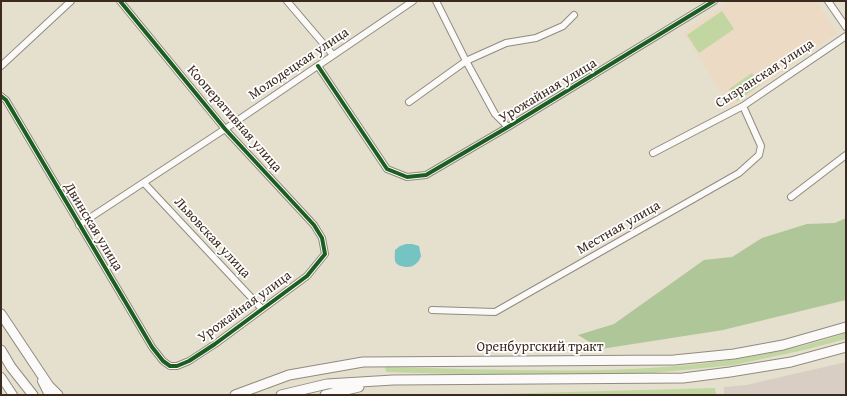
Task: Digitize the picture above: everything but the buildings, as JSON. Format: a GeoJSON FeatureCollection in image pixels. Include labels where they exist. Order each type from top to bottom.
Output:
{"type":"FeatureCollection","features":[{"type":"Feature","properties":{"kind":"main road"},"geometry":{"type":"LineString","coordinates":[[1,314],[49,386],[58,395]]}},
{"type":"Feature","properties":{"kind":"main road","name":"Оренбургский тракт"},"geometry":{"type":"LineString","coordinates":[[235,395],[289,375],[363,362],[674,360],[734,354],[783,345],[846,327]]}},
{"type":"Feature","properties":{"kind":"main road"},"geometry":{"type":"LineString","coordinates":[[282,394],[327,384],[393,380],[683,378],[791,362],[846,347]]}},
{"type":"Feature","properties":{"kind":"main road"},"geometry":{"type":"LineString","coordinates":[[1,350],[11,367],[33,395]]}},
{"type":"Feature","properties":{"kind":"main road"},"geometry":{"type":"LineString","coordinates":[[33,362],[49,395]]}},
{"type":"Feature","properties":{"kind":"main road"},"geometry":{"type":"LineString","coordinates":[[1,378],[13,395]]}},
{"type":"Feature","properties":{"kind":"main road"},"geometry":{"type":"LineString","coordinates":[[325,395],[393,380]]}},
{"type":"Feature","properties":{"kind":"street"},"geometry":{"type":"LineString","coordinates":[[1,66],[71,1]]}},
{"type":"Feature","properties":{"kind":"street","name":"Кооперативная улица"},"geometry":{"type":"LineString","coordinates":[[120,1],[225,129],[314,225],[322,238],[325,254]]}},
{"type":"Feature","properties":{"kind":"street"},"geometry":{"type":"LineString","coordinates":[[287,1],[333,55]]}},
{"type":"Feature","properties":{"kind":"street","name":"Молодецкая улица"},"geometry":{"type":"LineString","coordinates":[[79,225],[225,129],[413,1]]}},
{"type":"Feature","properties":{"kind":"street"},"geometry":{"type":"LineString","coordinates":[[436,1],[495,114],[508,127]]}},
{"type":"Feature","properties":{"kind":"street","name":"Урожайная улица"},"geometry":{"type":"LineString","coordinates":[[318,66],[387,169],[408,177],[426,175],[508,127],[714,1]]}},
{"type":"Feature","properties":{"kind":"street"},"geometry":{"type":"LineString","coordinates":[[828,1],[846,27]]}},
{"type":"Feature","properties":{"kind":"street"},"geometry":{"type":"LineString","coordinates":[[409,102],[466,61],[506,43],[536,38],[563,26],[574,15]]}},
{"type":"Feature","properties":{"kind":"street","name":"Сызранская улица"},"geometry":{"type":"LineString","coordinates":[[653,154],[743,106],[846,36]]}},
{"type":"Feature","properties":{"kind":"street","name":"Двинская улица"},"geometry":{"type":"LineString","coordinates":[[1,96],[6,100],[152,347],[163,361],[170,366]]}},
{"type":"Feature","properties":{"kind":"street","name":"Местная улица"},"geometry":{"type":"LineString","coordinates":[[432,310],[495,312],[739,173],[759,155],[761,146],[743,106]]}},
{"type":"Feature","properties":{"kind":"street"},"geometry":{"type":"LineString","coordinates":[[791,197],[846,155]]}},
{"type":"Feature","properties":{"kind":"street","name":"Львовская улица"},"geometry":{"type":"LineString","coordinates":[[144,183],[262,309]]}},
{"type":"Feature","properties":{"kind":"street","name":"Урожайная улица"},"geometry":{"type":"LineString","coordinates":[[170,366],[177,366],[215,344],[307,276],[325,254]]}},
{"type":"Feature","properties":{"kind":"shaded area"},"geometry":{"type":"Polygon","coordinates":[[[731,1],[816,1],[837,33],[731,107],[683,32],[731,1]]]}},
{"type":"Feature","properties":{"kind":"shaded area"},"geometry":{"type":"Polygon","coordinates":[[[846,362],[846,395],[724,395],[724,387],[746,385],[846,362]]]}},
{"type":"Feature","properties":{"kind":"green space"},"geometry":{"type":"Polygon","coordinates":[[[722,11],[734,29],[699,53],[687,35],[722,11]]]}},
{"type":"Feature","properties":{"kind":"green space"},"geometry":{"type":"Polygon","coordinates":[[[752,73],[760,85],[737,101],[729,89],[752,73]]]}},
{"type":"Feature","properties":{"kind":"green space"},"geometry":{"type":"Polygon","coordinates":[[[846,218],[846,300],[723,330],[601,349],[578,335],[614,324],[704,260],[732,257],[762,238],[807,224],[835,223],[846,218]]]}},
{"type":"Feature","properties":{"kind":"green space"},"geometry":{"type":"Polygon","coordinates":[[[846,333],[846,339],[804,350],[734,365],[653,373],[489,375],[386,372],[385,367],[501,370],[618,370],[676,366],[733,359],[790,349],[846,333]]]}},
{"type":"Feature","properties":{"kind":"green space"},"geometry":{"type":"Polygon","coordinates":[[[715,388],[716,395],[497,395],[497,394],[715,388]]]}},
{"type":"Feature","properties":{"kind":"water"},"geometry":{"type":"Polygon","coordinates":[[[406,244],[419,246],[421,256],[418,262],[411,267],[400,266],[395,260],[395,250],[406,244]]]}},
{"type":"Feature","properties":{"kind":"cycle path"},"geometry":{"type":"LineString","coordinates":[[1,96],[6,100],[152,347],[163,361],[170,366],[177,366],[189,361],[215,344],[307,276],[325,254],[322,238],[314,225],[225,129],[120,1]]}},
{"type":"Feature","properties":{"kind":"cycle path"},"geometry":{"type":"LineString","coordinates":[[318,66],[387,169],[407,177],[426,175],[508,127],[714,1]]}}]}
